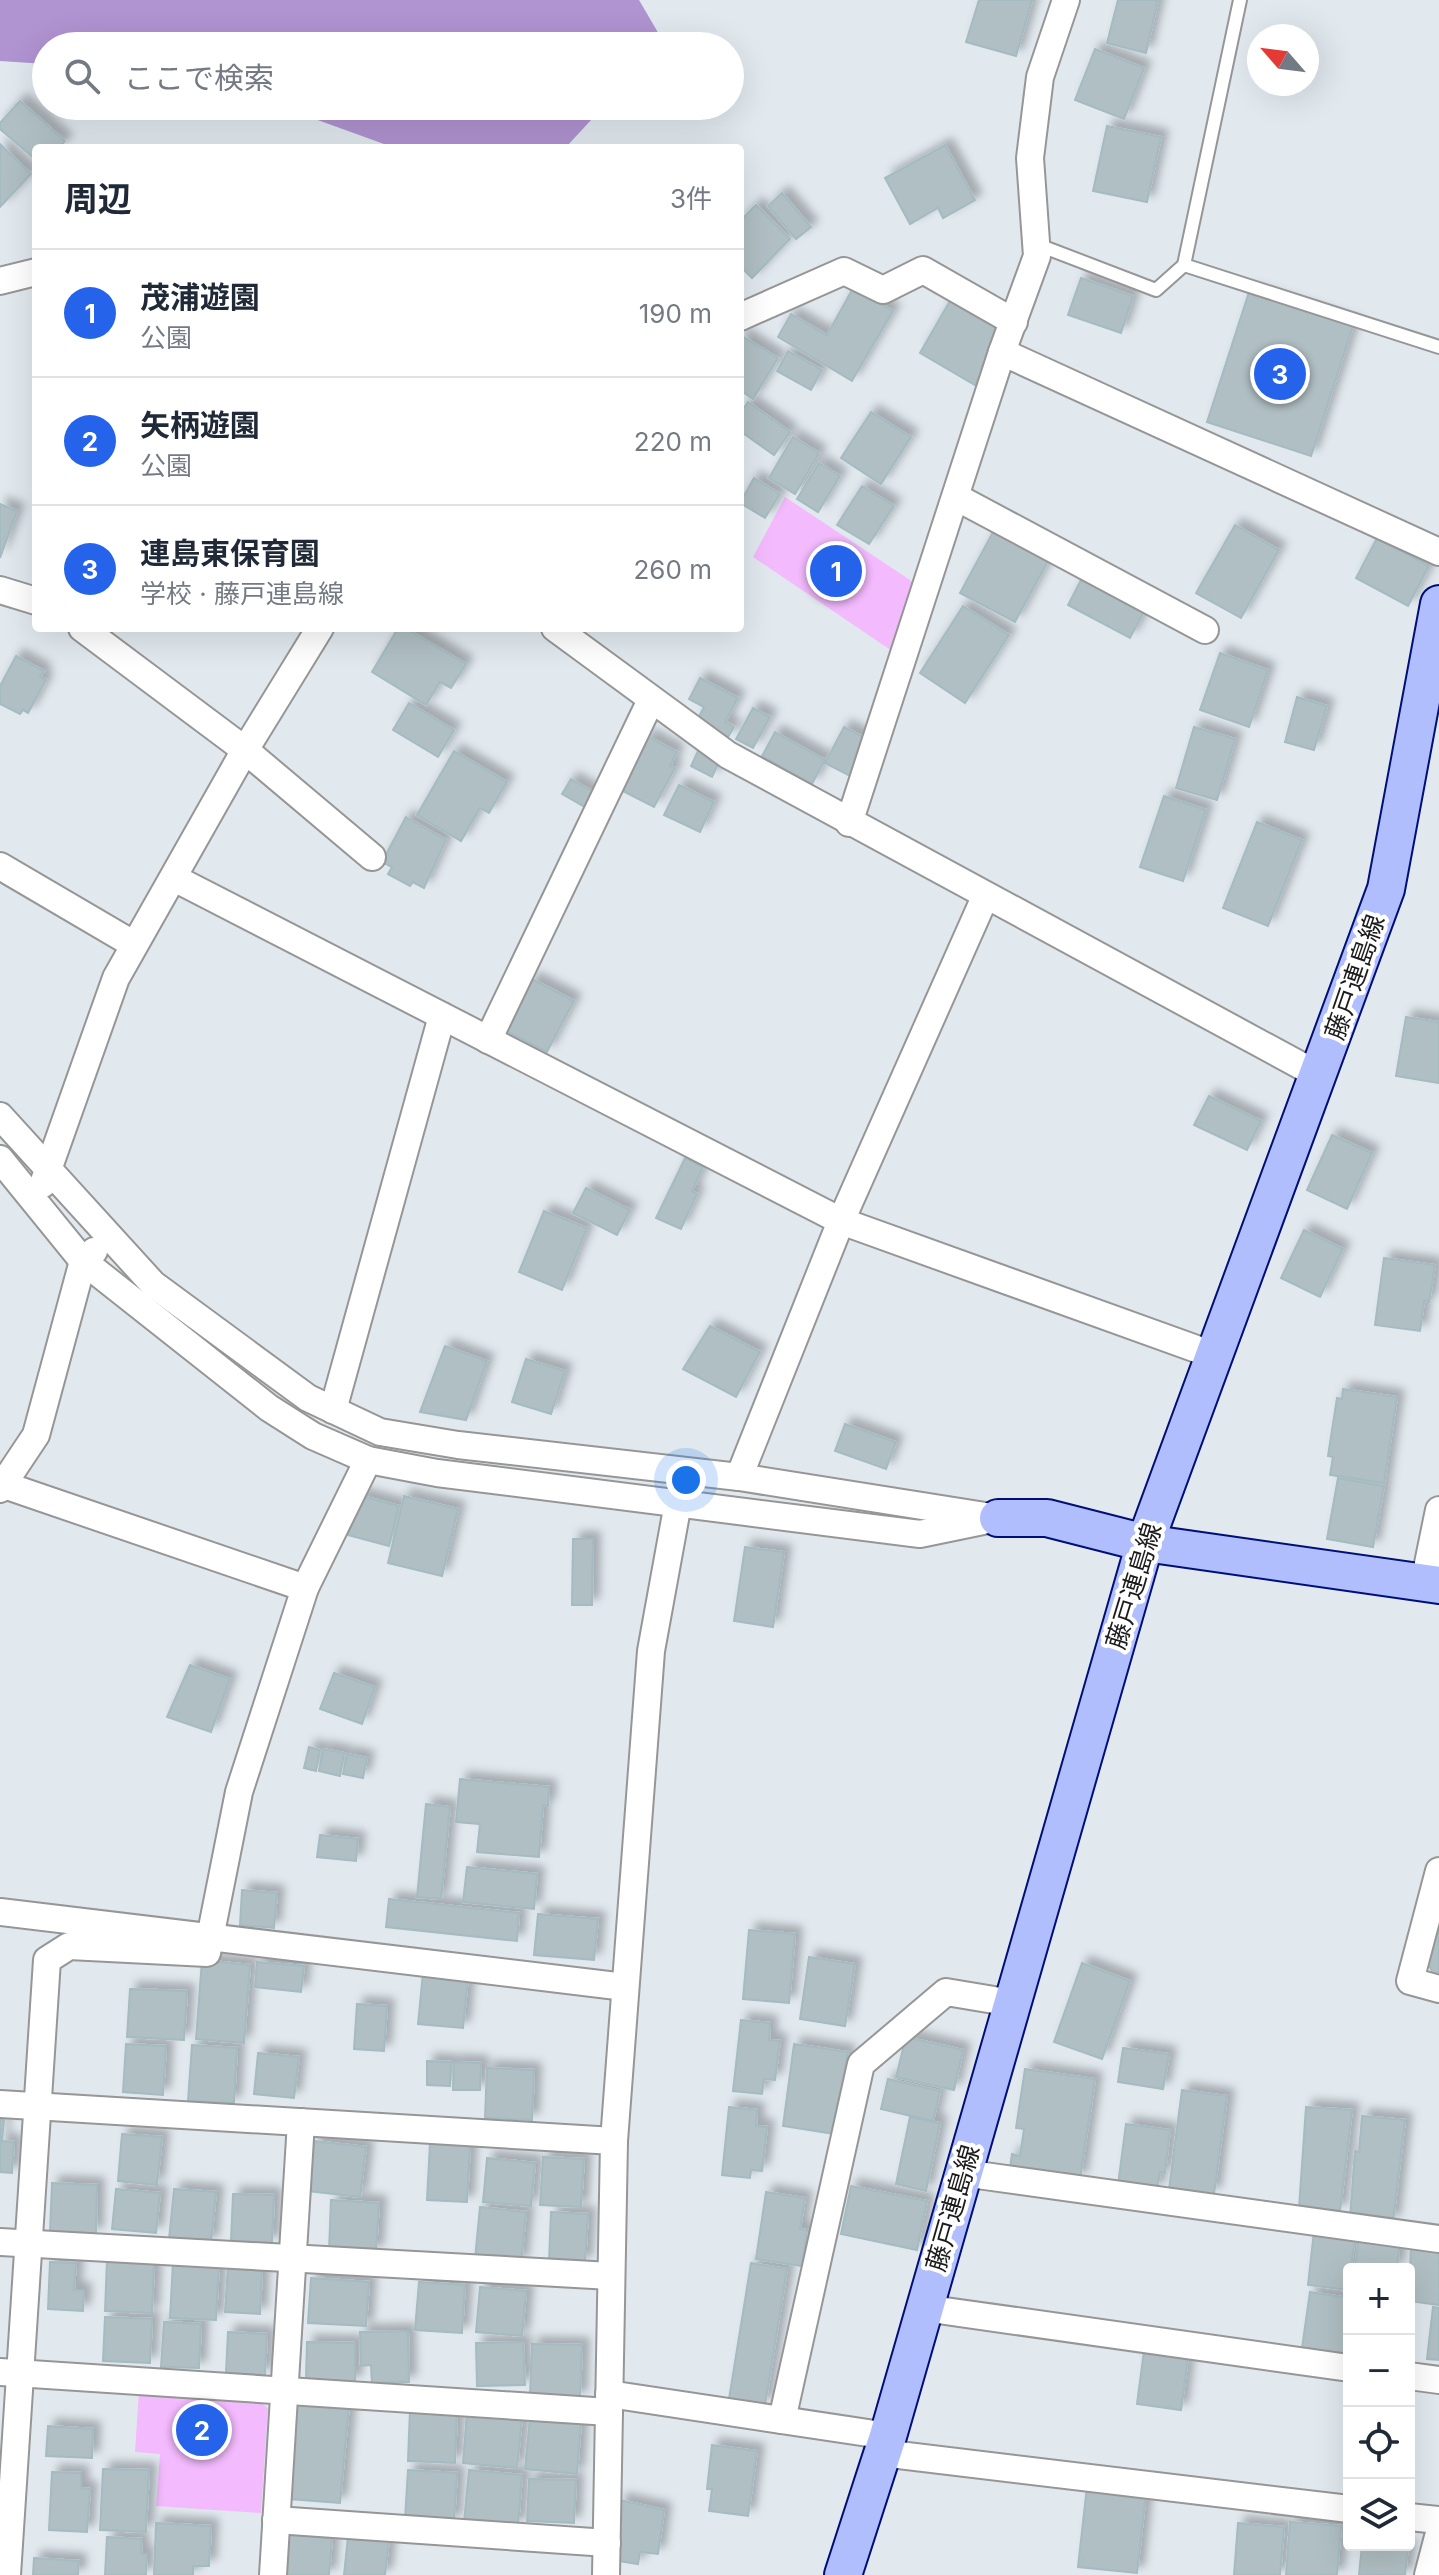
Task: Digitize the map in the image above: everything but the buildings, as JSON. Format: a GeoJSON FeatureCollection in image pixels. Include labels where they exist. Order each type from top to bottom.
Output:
{"type":"FeatureCollection","features":[{"type":"Feature","properties":{"kind":"main road","name":"藤戸連島線"},"geometry":{"type":"LineString","coordinates":[[843,2575],[885,2444],[1145,1543],[1320,1076],[1386,889],[1439,604]]}},
{"type":"Feature","properties":{"kind":"main road"},"geometry":{"type":"LineString","coordinates":[[998,1518],[1047,1518],[1145,1543],[1432,1584]]}},
{"type":"Feature","properties":{"kind":"street"},"geometry":{"type":"LineString","coordinates":[[849,823],[1002,352],[1037,256],[1030,158],[1040,77],[1066,0]]}},
{"type":"Feature","properties":{"kind":"street"},"geometry":{"type":"LineString","coordinates":[[744,315],[844,271],[883,290],[923,270],[1014,322]]}},
{"type":"Feature","properties":{"kind":"street"},"geometry":{"type":"LineString","coordinates":[[0,281],[32,273]]}},
{"type":"Feature","properties":{"kind":"street"},"geometry":{"type":"LineString","coordinates":[[1002,352],[1439,552]]}},
{"type":"Feature","properties":{"kind":"street"},"geometry":{"type":"LineString","coordinates":[[956,497],[1205,630]]}},
{"type":"Feature","properties":{"kind":"street"},"geometry":{"type":"LineString","coordinates":[[0,590],[32,600]]}},
{"type":"Feature","properties":{"kind":"street"},"geometry":{"type":"LineString","coordinates":[[87,632],[245,750],[372,857]]}},
{"type":"Feature","properties":{"kind":"street"},"geometry":{"type":"LineString","coordinates":[[36,1203],[116,978],[245,750],[318,632]]}},
{"type":"Feature","properties":{"kind":"street"},"geometry":{"type":"LineString","coordinates":[[560,632],[728,755],[1320,1076]]}},
{"type":"Feature","properties":{"kind":"street"},"geometry":{"type":"LineString","coordinates":[[488,1040],[651,700]]}},
{"type":"Feature","properties":{"kind":"street"},"geometry":{"type":"LineString","coordinates":[[0,866],[133,944]]}},
{"type":"Feature","properties":{"kind":"street"},"geometry":{"type":"LineString","coordinates":[[174,878],[841,1221],[1216,1356]]}},
{"type":"Feature","properties":{"kind":"street"},"geometry":{"type":"LineString","coordinates":[[739,1477],[841,1221],[985,897]]}},
{"type":"Feature","properties":{"kind":"street"},"geometry":{"type":"LineString","coordinates":[[336,1446],[340,1414],[442,1016]]}},
{"type":"Feature","properties":{"kind":"street"},"geometry":{"type":"LineString","coordinates":[[0,1116],[153,1284],[308,1398],[380,1432],[458,1445],[739,1477],[998,1518]]}},
{"type":"Feature","properties":{"kind":"street"},"geometry":{"type":"LineString","coordinates":[[0,1159],[83,1261],[269,1408],[336,1446],[368,1460],[437,1473],[920,1534],[998,1518]]}},
{"type":"Feature","properties":{"kind":"street"},"geometry":{"type":"LineString","coordinates":[[109,1236],[83,1261],[36,1435],[2,1487],[305,1588]]}},
{"type":"Feature","properties":{"kind":"street"},"geometry":{"type":"LineString","coordinates":[[7,2575],[5,2509],[10,2373],[27,2244],[47,1960],[69,1946],[207,1953],[239,1792],[305,1588],[368,1460]]}},
{"type":"Feature","properties":{"kind":"street"},"geometry":{"type":"LineString","coordinates":[[706,1507],[712,1474]]}},
{"type":"Feature","properties":{"kind":"street"},"geometry":{"type":"LineString","coordinates":[[606,2575],[614,2141],[651,1651],[678,1503]]}},
{"type":"Feature","properties":{"kind":"street"},"geometry":{"type":"LineString","coordinates":[[1432,1584],[1439,1510]]}},
{"type":"Feature","properties":{"kind":"street"},"geometry":{"type":"LineString","coordinates":[[1439,1871],[1410,1981],[1439,1989]]}},
{"type":"Feature","properties":{"kind":"street"},"geometry":{"type":"LineString","coordinates":[[0,1912],[625,1987]]}},
{"type":"Feature","properties":{"kind":"street"},"geometry":{"type":"LineString","coordinates":[[782,2420],[861,2064],[946,1992],[1012,2003]]}},
{"type":"Feature","properties":{"kind":"street"},"geometry":{"type":"LineString","coordinates":[[0,2104],[614,2141]]}},
{"type":"Feature","properties":{"kind":"street"},"geometry":{"type":"LineString","coordinates":[[273,2575],[301,2122]]}},
{"type":"Feature","properties":{"kind":"street"},"geometry":{"type":"LineString","coordinates":[[963,2173],[1439,2239]]}},
{"type":"Feature","properties":{"kind":"street"},"geometry":{"type":"LineString","coordinates":[[0,2242],[611,2276]]}},
{"type":"Feature","properties":{"kind":"street"},"geometry":{"type":"LineString","coordinates":[[924,2308],[1343,2367]]}},
{"type":"Feature","properties":{"kind":"street"},"geometry":{"type":"LineString","coordinates":[[10,2373],[609,2403],[782,2420],[885,2444],[1343,2508]]}},
{"type":"Feature","properties":{"kind":"street"},"geometry":{"type":"LineString","coordinates":[[1415,2377],[1439,2380]]}},
{"type":"Feature","properties":{"kind":"street"},"geometry":{"type":"LineString","coordinates":[[1415,2518],[1439,2520]]}},
{"type":"Feature","properties":{"kind":"street"},"geometry":{"type":"LineString","coordinates":[[276,2520],[607,2543]]}},
{"type":"Feature","properties":{"kind":"street"},"geometry":{"type":"LineString","coordinates":[[1428,2575],[1439,2533]]}},
{"type":"Feature","properties":{"kind":"lane"},"geometry":{"type":"LineString","coordinates":[[1036,244],[1156,290],[1184,265],[1240,0]]}},
{"type":"Feature","properties":{"kind":"lane"},"geometry":{"type":"LineString","coordinates":[[1184,265],[1439,347]]}},
{"type":"Feature","properties":{"kind":"shaded area"},"geometry":{"type":"Polygon","coordinates":[[[0,0],[639,0],[658,32],[32,32],[32,63],[0,61],[0,0]]]}},
{"type":"Feature","properties":{"kind":"shaded area"},"geometry":{"type":"Polygon","coordinates":[[[318,120],[591,120],[569,144],[384,144],[318,120]]]}},
{"type":"Feature","properties":{"kind":"shaded area"},"geometry":{"type":"Polygon","coordinates":[[[785,497],[919,586],[898,655],[753,557],[785,497]]]}},
{"type":"Feature","properties":{"kind":"shaded area"},"geometry":{"type":"Polygon","coordinates":[[[139,2391],[255,2398],[268,2408],[261,2513],[156,2506],[160,2454],[135,2452],[139,2391]]]}},
{"type":"Feature","properties":{"kind":"place","name":"連島東保育園"},"geometry":{"type":"Point","coordinates":[1280,374]}},
{"type":"Feature","properties":{"kind":"place","name":"茂浦遊園"},"geometry":{"type":"Point","coordinates":[836,571]}},
{"type":"Feature","properties":{"kind":"place","name":"矢柄遊園"},"geometry":{"type":"Point","coordinates":[202,2430]}}]}
